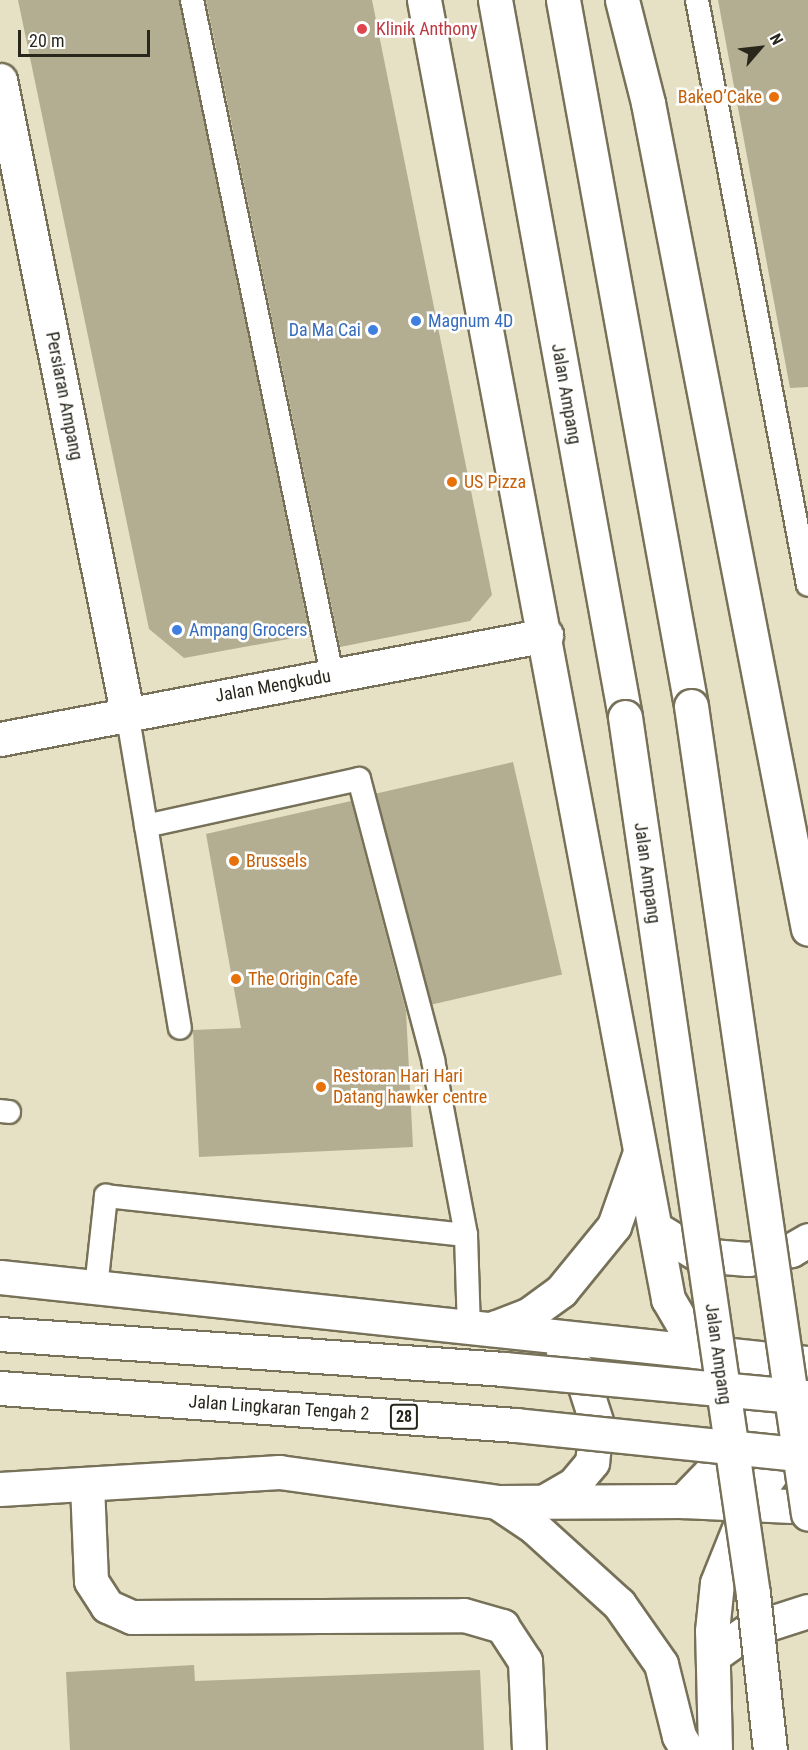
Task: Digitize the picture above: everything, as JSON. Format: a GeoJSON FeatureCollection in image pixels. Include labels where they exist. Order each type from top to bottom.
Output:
{"type":"FeatureCollection","features":[{"type":"Feature","properties":{"kind":"main road"},"geometry":{"type":"LineString","coordinates":[[424,0],[546,635],[668,1299],[699,1352],[768,1413],[799,1445],[808,1482]]}},
{"type":"Feature","properties":{"kind":"main road","name":"Jalan Ampang"},"geometry":{"type":"LineString","coordinates":[[495,0],[625,717],[751,1582],[770,1750]]}},
{"type":"Feature","properties":{"kind":"main road"},"geometry":{"type":"LineString","coordinates":[[563,0],[691,706],[808,1514]]}},
{"type":"Feature","properties":{"kind":"main road"},"geometry":{"type":"LineString","coordinates":[[622,0],[650,114],[808,929]]}},
{"type":"Feature","properties":{"kind":"main road","name":"Persiaran Ampang"},"geometry":{"type":"LineString","coordinates":[[0,80],[127,712]]}},
{"type":"Feature","properties":{"kind":"main road","name":"Jalan Mengkudu"},"geometry":{"type":"LineString","coordinates":[[0,739],[127,712],[546,635]]}},
{"type":"Feature","properties":{"kind":"main road"},"geometry":{"type":"LineString","coordinates":[[478,1330],[528,1315],[561,1291],[614,1226],[640,1151]]}},
{"type":"Feature","properties":{"kind":"main road"},"geometry":{"type":"LineString","coordinates":[[655,1228],[699,1255],[748,1259],[791,1250],[808,1240]]}},
{"type":"Feature","properties":{"kind":"main road"},"geometry":{"type":"LineString","coordinates":[[0,1277],[478,1330],[808,1363]]}},
{"type":"Feature","properties":{"kind":"main road"},"geometry":{"type":"LineString","coordinates":[[0,1334],[808,1397]]}},
{"type":"Feature","properties":{"kind":"main road"},"geometry":{"type":"LineString","coordinates":[[539,1336],[580,1371],[597,1424],[592,1462],[573,1485],[543,1502]]}},
{"type":"Feature","properties":{"kind":"main road"},"geometry":{"type":"LineString","coordinates":[[640,1347],[665,1361],[745,1436],[799,1445]]}},
{"type":"Feature","properties":{"kind":"main road"},"geometry":{"type":"LineString","coordinates":[[683,1501],[808,1369]]}},
{"type":"Feature","properties":{"kind":"main road","name":"Jalan Lingkaran Tengah 2"},"geometry":{"type":"LineString","coordinates":[[0,1388],[799,1445]]}},
{"type":"Feature","properties":{"kind":"main road"},"geometry":{"type":"LineString","coordinates":[[715,1750],[714,1655],[717,1583],[748,1506],[799,1445]]}},
{"type":"Feature","properties":{"kind":"main road"},"geometry":{"type":"LineString","coordinates":[[0,1489],[279,1472],[497,1502],[683,1501],[748,1506],[808,1507]]}},
{"type":"Feature","properties":{"kind":"main road"},"geometry":{"type":"LineString","coordinates":[[87,1485],[91,1581],[106,1606],[132,1617],[465,1615],[502,1626],[525,1660],[529,1750]]}},
{"type":"Feature","properties":{"kind":"main road"},"geometry":{"type":"LineString","coordinates":[[497,1502],[534,1527],[619,1604],[661,1664],[679,1736],[687,1750]]}},
{"type":"Feature","properties":{"kind":"main road"},"geometry":{"type":"LineString","coordinates":[[714,1655],[749,1630],[808,1611]]}},
{"type":"Feature","properties":{"kind":"lane"},"geometry":{"type":"LineString","coordinates":[[192,0],[332,675]]}},
{"type":"Feature","properties":{"kind":"lane"},"geometry":{"type":"LineString","coordinates":[[697,0],[808,585]]}},
{"type":"Feature","properties":{"kind":"lane"},"geometry":{"type":"LineString","coordinates":[[127,712],[180,1028]]}},
{"type":"Feature","properties":{"kind":"lane"},"geometry":{"type":"LineString","coordinates":[[146,826],[359,778],[433,1060],[466,1235],[478,1330]]}},
{"type":"Feature","properties":{"kind":"lane"},"geometry":{"type":"LineString","coordinates":[[96,1288],[106,1196],[466,1235]]}},
{"type":"Feature","properties":{"kind":"building"},"geometry":{"type":"Polygon","coordinates":[[[18,0],[179,0],[310,635],[184,658],[149,629],[18,0]]]}},
{"type":"Feature","properties":{"kind":"building"},"geometry":{"type":"Polygon","coordinates":[[[206,0],[372,0],[492,595],[470,621],[340,647],[206,0]]]}},
{"type":"Feature","properties":{"kind":"building"},"geometry":{"type":"Polygon","coordinates":[[[718,0],[808,0],[808,387],[790,388],[718,0]]]}},
{"type":"Feature","properties":{"kind":"building"},"geometry":{"type":"Polygon","coordinates":[[[513,762],[562,974],[426,1006],[377,793],[513,762]]]}},
{"type":"Feature","properties":{"kind":"building"},"geometry":{"type":"Polygon","coordinates":[[[351,801],[406,1011],[413,1147],[199,1157],[193,1030],[241,1028],[206,834],[351,801]]]}},
{"type":"Feature","properties":{"kind":"building"},"geometry":{"type":"Polygon","coordinates":[[[194,1665],[195,1681],[480,1670],[484,1750],[70,1750],[66,1672],[194,1665]]]}},
{"type":"Feature","properties":{"kind":"place","name":"Klinik Anthony"},"geometry":{"type":"Point","coordinates":[362,29]}},
{"type":"Feature","properties":{"kind":"place","name":"BakeO’Cake"},"geometry":{"type":"Point","coordinates":[774,97]}},
{"type":"Feature","properties":{"kind":"place","name":"Magnum 4D"},"geometry":{"type":"Point","coordinates":[416,321]}},
{"type":"Feature","properties":{"kind":"place","name":"Da Ma Cai"},"geometry":{"type":"Point","coordinates":[373,330]}},
{"type":"Feature","properties":{"kind":"place","name":"US Pizza"},"geometry":{"type":"Point","coordinates":[452,482]}},
{"type":"Feature","properties":{"kind":"place","name":"Ampang Grocers"},"geometry":{"type":"Point","coordinates":[177,630]}},
{"type":"Feature","properties":{"kind":"place","name":"Brussels"},"geometry":{"type":"Point","coordinates":[234,861]}},
{"type":"Feature","properties":{"kind":"place","name":"The Origin Cafe"},"geometry":{"type":"Point","coordinates":[236,979]}},
{"type":"Feature","properties":{"kind":"place","name":"Restoran Hari Hari Datang hawker centre"},"geometry":{"type":"Point","coordinates":[321,1087]}}]}
